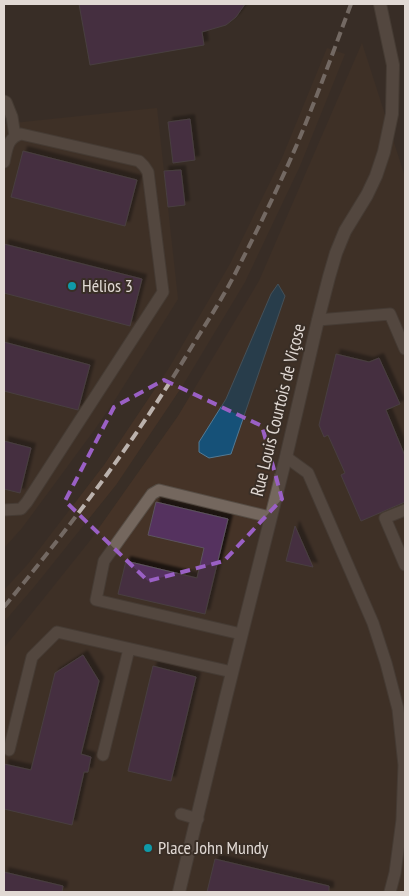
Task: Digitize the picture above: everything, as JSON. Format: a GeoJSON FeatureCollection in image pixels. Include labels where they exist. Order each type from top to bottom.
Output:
{"type":"FeatureCollection","features":[{"type":"Feature","properties":{"kind":"street","name":"Rue Louis Courtois de Viçose"},"geometry":{"type":"LineString","coordinates":[[179,892],[336,253],[345,231],[367,195],[384,152],[392,114],[393,65],[382,10],[371,4]]}},
{"type":"Feature","properties":{"kind":"lane"},"geometry":{"type":"LineString","coordinates":[[4,101],[12,118],[15,136]]}},
{"type":"Feature","properties":{"kind":"lane"},"geometry":{"type":"LineString","coordinates":[[4,162],[10,140],[21,134],[139,161],[148,172],[163,292],[27,502],[21,509],[4,510]]}},
{"type":"Feature","properties":{"kind":"lane"},"geometry":{"type":"LineString","coordinates":[[318,320],[390,314],[405,349]]}},
{"type":"Feature","properties":{"kind":"lane"},"geometry":{"type":"LineString","coordinates":[[286,457],[308,474],[373,624],[398,709],[404,765],[402,820],[395,873],[390,892]]}},
{"type":"Feature","properties":{"kind":"lane"},"geometry":{"type":"LineString","coordinates":[[242,634],[96,600],[104,561],[152,494],[159,490],[270,517]]}},
{"type":"Feature","properties":{"kind":"lane"},"geometry":{"type":"LineString","coordinates":[[405,510],[385,518],[405,565]]}},
{"type":"Feature","properties":{"kind":"lane"},"geometry":{"type":"LineString","coordinates":[[9,750],[32,657],[57,632],[232,672]]}},
{"type":"Feature","properties":{"kind":"lane"},"geometry":{"type":"LineString","coordinates":[[104,755],[129,649]]}},
{"type":"Feature","properties":{"kind":"lane"},"geometry":{"type":"LineString","coordinates":[[181,814],[198,819]]}},
{"type":"Feature","properties":{"kind":"highlighted area"},"geometry":{"type":"Polygon","coordinates":[[[164,380],[262,426],[282,499],[224,561],[148,581],[65,501],[114,407],[164,380]]]}},
{"type":"Feature","properties":{"kind":"shaded area"},"geometry":{"type":"Polygon","coordinates":[[[362,43],[405,177],[405,892],[4,892],[4,648],[89,542],[178,416],[259,281],[362,43]]]}},
{"type":"Feature","properties":{"kind":"shaded area"},"geometry":{"type":"Polygon","coordinates":[[[327,48],[345,54],[300,166],[245,282],[183,385],[116,485],[4,622],[4,590],[28,564],[104,465],[169,368],[230,264],[282,158],[327,48]]]}},
{"type":"Feature","properties":{"kind":"shaded area"},"geometry":{"type":"Polygon","coordinates":[[[157,108],[178,299],[95,429],[22,528],[4,548],[4,124],[157,108]]]}},
{"type":"Feature","properties":{"kind":"water"},"geometry":{"type":"Polygon","coordinates":[[[278,284],[285,296],[231,454],[209,458],[199,452],[199,442],[226,399],[271,294],[278,284]]]}},
{"type":"Feature","properties":{"kind":"building"},"geometry":{"type":"Polygon","coordinates":[[[79,4],[245,4],[236,17],[226,25],[202,32],[204,45],[90,65],[79,4]]]}},
{"type":"Feature","properties":{"kind":"building"},"geometry":{"type":"Polygon","coordinates":[[[190,119],[195,160],[173,163],[168,122],[190,119]]]}},
{"type":"Feature","properties":{"kind":"building"},"geometry":{"type":"Polygon","coordinates":[[[23,151],[137,180],[125,226],[11,197],[23,151]]]}},
{"type":"Feature","properties":{"kind":"building"},"geometry":{"type":"Polygon","coordinates":[[[181,170],[185,205],[168,207],[164,171],[181,170]]]}},
{"type":"Feature","properties":{"kind":"building","name":"Hélios 3"},"geometry":{"type":"Polygon","coordinates":[[[4,244],[142,279],[130,326],[4,293],[4,244]]]}},
{"type":"Feature","properties":{"kind":"building"},"geometry":{"type":"Polygon","coordinates":[[[4,342],[90,365],[78,410],[4,391],[4,342]]]}},
{"type":"Feature","properties":{"kind":"building"},"geometry":{"type":"Polygon","coordinates":[[[336,354],[369,362],[379,358],[400,404],[386,410],[405,456],[405,502],[361,521],[341,475],[345,473],[328,435],[324,437],[319,425],[336,354]]]}},
{"type":"Feature","properties":{"kind":"building"},"geometry":{"type":"Polygon","coordinates":[[[4,441],[31,448],[20,493],[4,489],[4,441]]]}},
{"type":"Feature","properties":{"kind":"building"},"geometry":{"type":"Polygon","coordinates":[[[156,502],[228,519],[205,614],[118,594],[126,561],[197,578],[204,548],[148,535],[156,502]]]}},
{"type":"Feature","properties":{"kind":"building"},"geometry":{"type":"Polygon","coordinates":[[[295,526],[313,567],[286,561],[295,526]]]}},
{"type":"Feature","properties":{"kind":"building"},"geometry":{"type":"Polygon","coordinates":[[[83,655],[99,681],[81,754],[91,757],[88,772],[84,772],[72,825],[4,809],[4,764],[31,770],[55,673],[83,655]]]}},
{"type":"Feature","properties":{"kind":"building"},"geometry":{"type":"Polygon","coordinates":[[[153,666],[196,677],[171,781],[128,771],[153,666]]]}},
{"type":"Feature","properties":{"kind":"building"},"geometry":{"type":"Polygon","coordinates":[[[215,859],[329,886],[329,892],[207,892],[215,859]]]}},
{"type":"Feature","properties":{"kind":"building"},"geometry":{"type":"Polygon","coordinates":[[[4,872],[63,886],[62,892],[4,892],[4,872]]]}},
{"type":"Feature","properties":{"kind":"railway"},"geometry":{"type":"LineString","coordinates":[[4,607],[55,544],[127,446],[173,378],[233,278],[294,150],[351,4]]}},
{"type":"Feature","properties":{"kind":"place","name":"Hélios 3"},"geometry":{"type":"Point","coordinates":[72,286]}},
{"type":"Feature","properties":{"kind":"place","name":"Place John Mundy"},"geometry":{"type":"Point","coordinates":[148,848]}}]}
